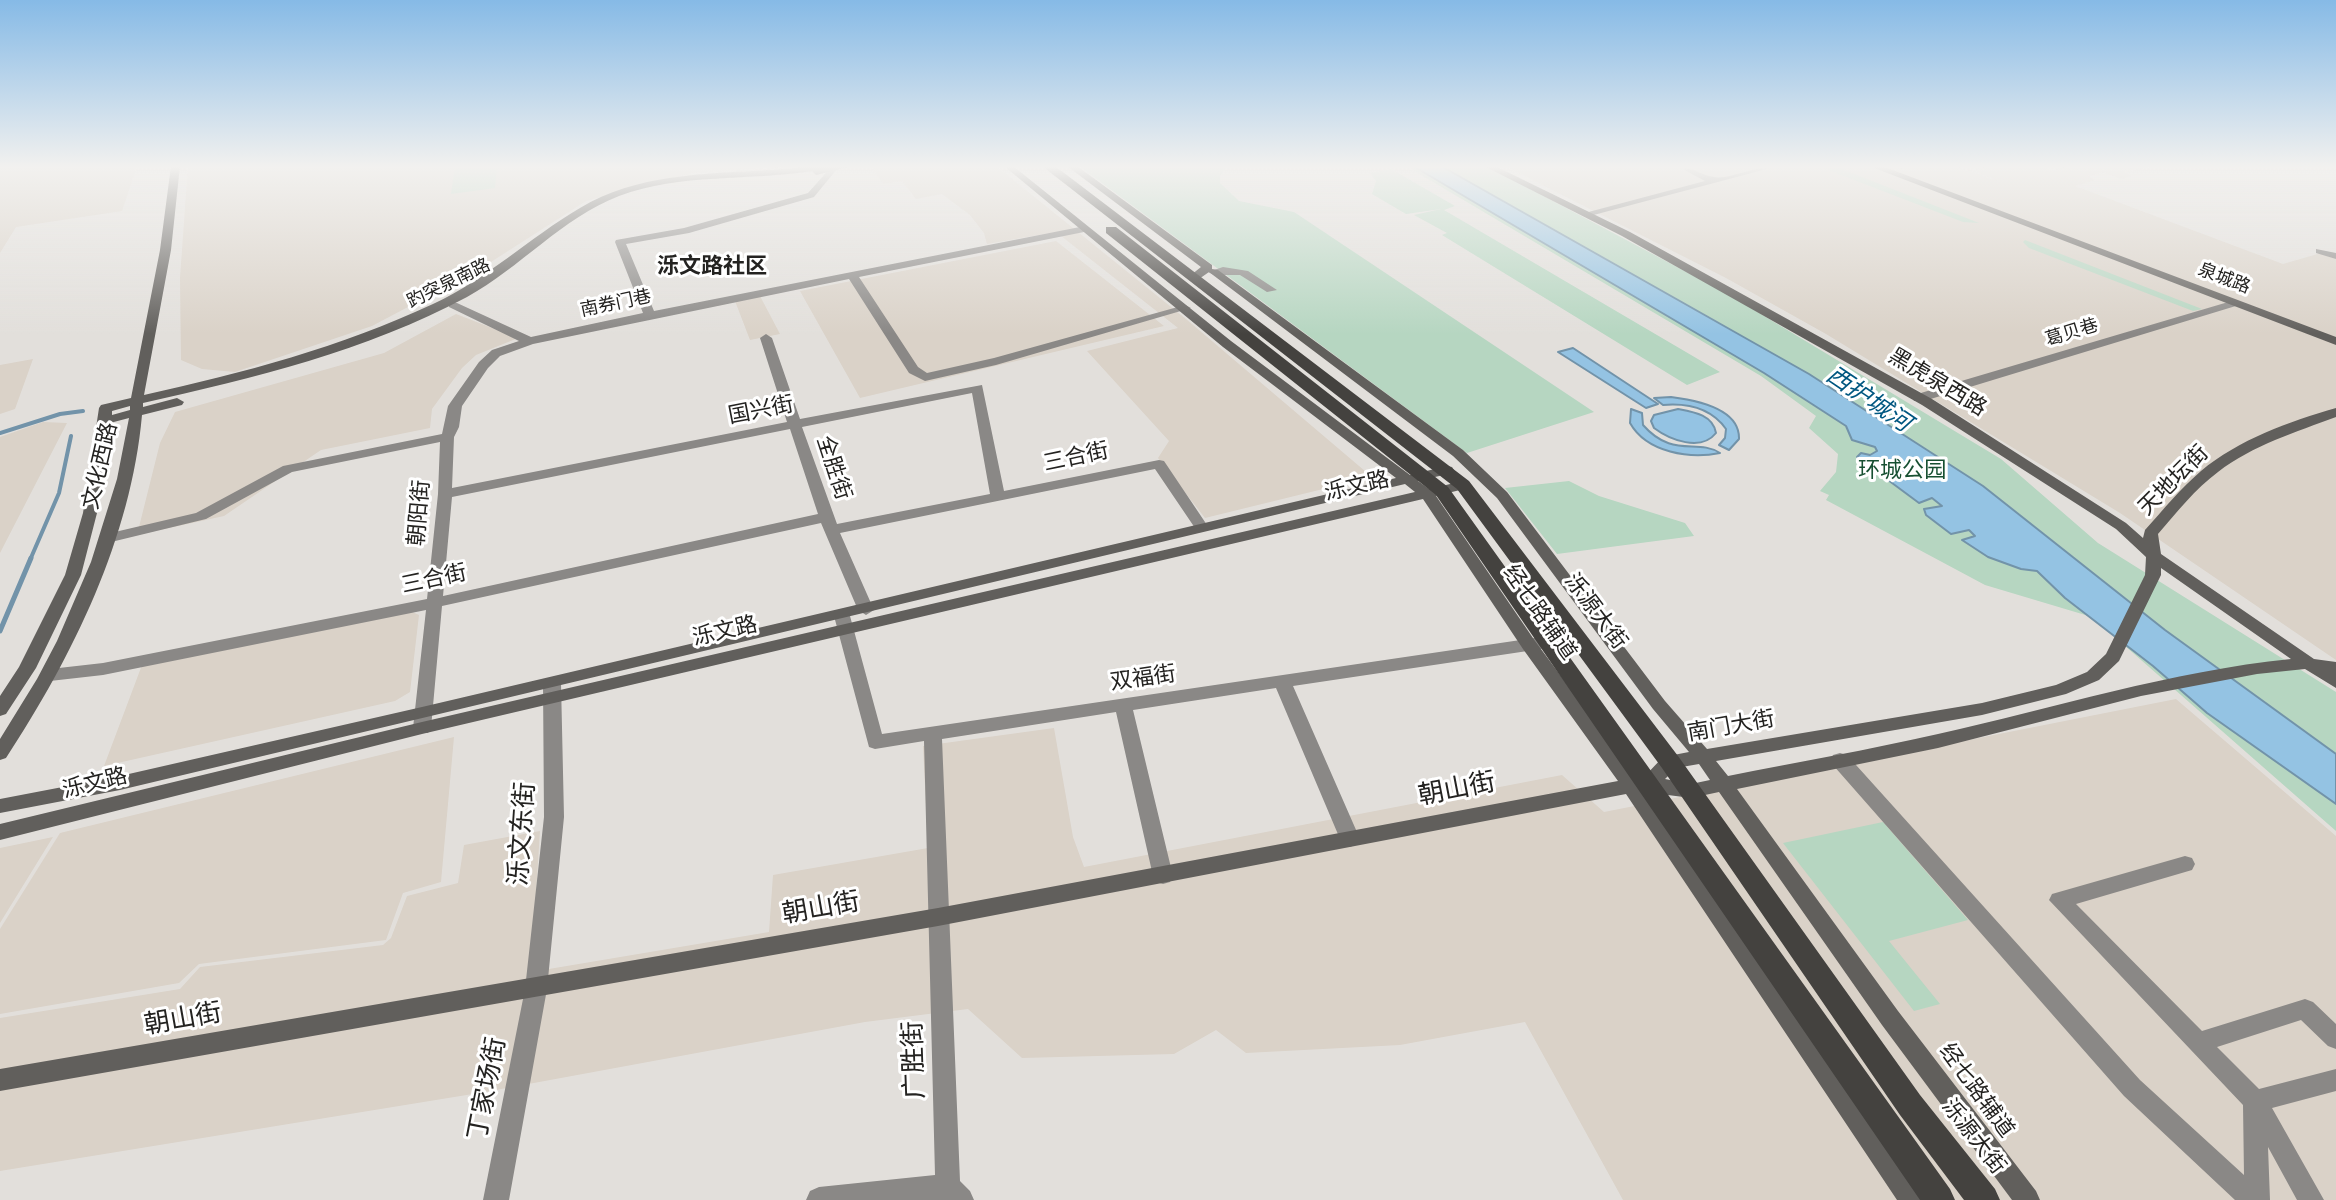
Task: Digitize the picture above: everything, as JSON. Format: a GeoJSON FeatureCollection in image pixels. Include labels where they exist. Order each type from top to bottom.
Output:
{"type":"FeatureCollection","features":[{"type":"Feature","properties":{"kind":"main road","name":"文化西路"},"geometry":{"type":"LineString","coordinates":[[0,753],[50,675],[89,592],[107,538],[134,434],[135,408],[169,222]]}},
{"type":"Feature","properties":{"kind":"main road","name":"趵突泉南路"},"geometry":{"type":"LineString","coordinates":[[135,408],[328,349],[437,307],[498,273],[567,222]]}},
{"type":"Feature","properties":{"kind":"main road","name":"趵突泉南路"},"geometry":{"type":"LineString","coordinates":[[104,415],[357,345],[453,305],[507,276],[575,222]]}},
{"type":"Feature","properties":{"kind":"main road"},"geometry":{"type":"LineString","coordinates":[[1076,222],[1227,344],[1417,478]]}},
{"type":"Feature","properties":{"kind":"main road"},"geometry":{"type":"LineString","coordinates":[[1099,222],[1435,493],[1538,644],[1939,1200]]}},
{"type":"Feature","properties":{"kind":"main road","name":"泺源大街"},"geometry":{"type":"LineString","coordinates":[[1122,222],[1463,485],[1670,762],[1910,1105],[1984,1200]]}},
{"type":"Feature","properties":{"kind":"main road"},"geometry":{"type":"LineString","coordinates":[[1147,222],[1208,267],[1195,277]]}},
{"type":"Feature","properties":{"kind":"main road","name":"黑虎泉西路"},"geometry":{"type":"LineString","coordinates":[[1600,222],[1919,398],[2121,526],[2154,556],[2336,682]]}},
{"type":"Feature","properties":{"kind":"main road","name":"泉城路"},"geometry":{"type":"LineString","coordinates":[[2022,222],[2336,341]]}},
{"type":"Feature","properties":{"kind":"main road","name":"经七路辅道"},"geometry":{"type":"LineString","coordinates":[[1214,272],[1458,453],[1492,484],[1659,705],[1703,756],[1721,785],[2027,1200]]}},
{"type":"Feature","properties":{"kind":"main road","name":"天地坛街"},"geometry":{"type":"LineString","coordinates":[[2154,556],[2150,533],[2194,486],[2226,459],[2273,436],[2336,412]]}},
{"type":"Feature","properties":{"kind":"main road","name":"文化西路"},"geometry":{"type":"LineString","coordinates":[[0,710],[27,668],[73,575],[90,513],[104,415]]}},
{"type":"Feature","properties":{"kind":"main road","name":"泺文路"},"geometry":{"type":"LineString","coordinates":[[844,622],[866,610],[1447,470]]}},
{"type":"Feature","properties":{"kind":"main road","name":"泺文路"},"geometry":{"type":"LineString","coordinates":[[0,832],[552,690],[1463,485]]}},
{"type":"Feature","properties":{"kind":"main road","name":"南门大街"},"geometry":{"type":"LineString","coordinates":[[1640,785],[1670,762],[1982,709],[2060,690],[2093,676],[2113,657],[2153,575],[2154,556]]}},
{"type":"Feature","properties":{"kind":"main road"},"geometry":{"type":"LineString","coordinates":[[1640,785],[1691,791],[1952,737],[2141,690],[2257,668],[2306,663],[2336,668]]}},
{"type":"Feature","properties":{"kind":"main road","name":"泺文路"},"geometry":{"type":"LineString","coordinates":[[0,806],[422,721]]}},
{"type":"Feature","properties":{"kind":"main road"},"geometry":{"type":"LineString","coordinates":[[1640,785],[1912,1200]]}},
{"type":"Feature","properties":{"kind":"main road","name":"朝山街"},"geometry":{"type":"LineString","coordinates":[[0,1080],[938,917],[1640,785]]}},
{"type":"Feature","properties":{"kind":"street"},"geometry":{"type":"LineString","coordinates":[[650,315],[620,242],[685,231],[716,222]]}},
{"type":"Feature","properties":{"kind":"street","name":"南券门巷"},"geometry":{"type":"LineString","coordinates":[[530,341],[1085,229]]}},
{"type":"Feature","properties":{"kind":"street"},"geometry":{"type":"LineString","coordinates":[[2320,251],[2336,256]]}},
{"type":"Feature","properties":{"kind":"street"},"geometry":{"type":"LineString","coordinates":[[1214,272],[1233,268],[1247,271],[1271,290]]}},
{"type":"Feature","properties":{"kind":"street"},"geometry":{"type":"LineString","coordinates":[[853,276],[913,370],[925,377],[996,361],[1185,308]]}},
{"type":"Feature","properties":{"kind":"street","name":"葛贝巷"},"geometry":{"type":"LineString","coordinates":[[1919,398],[2235,303]]}},
{"type":"Feature","properties":{"kind":"street"},"geometry":{"type":"LineString","coordinates":[[453,305],[530,341]]}},
{"type":"Feature","properties":{"kind":"street","name":"全胜街"},"geometry":{"type":"LineString","coordinates":[[766,338],[829,523],[866,610]]}},
{"type":"Feature","properties":{"kind":"street","name":"朝阳街"},"geometry":{"type":"LineString","coordinates":[[422,721],[445,494],[447,437],[455,406],[483,365],[496,353],[530,341]]}},
{"type":"Feature","properties":{"kind":"street","name":"国兴街"},"geometry":{"type":"LineString","coordinates":[[445,494],[796,427],[977,388],[998,496]]}},
{"type":"Feature","properties":{"kind":"street"},"geometry":{"type":"LineString","coordinates":[[107,538],[201,516],[288,469],[447,437]]}},
{"type":"Feature","properties":{"kind":"street","name":"三合街"},"geometry":{"type":"LineString","coordinates":[[50,675],[103,669],[829,523],[998,496],[1159,464],[1202,528]]}},
{"type":"Feature","properties":{"kind":"street","name":"双福街"},"geometry":{"type":"LineString","coordinates":[[844,622],[875,742],[1538,644]]}},
{"type":"Feature","properties":{"kind":"street"},"geometry":{"type":"LineString","coordinates":[[1282,681],[1350,839]]}},
{"type":"Feature","properties":{"kind":"street","name":"泺文东街"},"geometry":{"type":"LineString","coordinates":[[536,989],[554,817],[552,690]]}},
{"type":"Feature","properties":{"kind":"street"},"geometry":{"type":"LineString","coordinates":[[1123,704],[1163,876]]}},
{"type":"Feature","properties":{"kind":"street","name":"广胜街"},"geometry":{"type":"LineString","coordinates":[[933,733],[951,1195]]}},
{"type":"Feature","properties":{"kind":"street"},"geometry":{"type":"LineString","coordinates":[[1840,760],[2132,1088],[2255,1200]]}},
{"type":"Feature","properties":{"kind":"street"},"geometry":{"type":"LineString","coordinates":[[2185,864],[2059,900],[2255,1101],[2311,1200]]}},
{"type":"Feature","properties":{"kind":"street","name":"丁家场街"},"geometry":{"type":"LineString","coordinates":[[496,1200],[536,989]]}},
{"type":"Feature","properties":{"kind":"street"},"geometry":{"type":"LineString","coordinates":[[2199,1042],[2305,1009],[2336,1039]]}},
{"type":"Feature","properties":{"kind":"street"},"geometry":{"type":"LineString","coordinates":[[2255,1101],[2336,1080]]}},
{"type":"Feature","properties":{"kind":"street"},"geometry":{"type":"LineString","coordinates":[[2255,1101],[2255,1200]]}},
{"type":"Feature","properties":{"kind":"street"},"geometry":{"type":"LineString","coordinates":[[819,1200],[951,1195]]}},
{"type":"Feature","properties":{"kind":"shaded area"},"geometry":{"type":"Polygon","coordinates":[[[0,222],[49,222],[16,227],[0,253],[0,222]]]}},
{"type":"Feature","properties":{"kind":"shaded area"},"geometry":{"type":"Polygon","coordinates":[[[184,222],[553,222],[480,269],[372,326],[235,372],[202,369],[181,360],[180,278],[184,222]]]}},
{"type":"Feature","properties":{"kind":"shaded area"},"geometry":{"type":"Polygon","coordinates":[[[975,222],[1066,222],[1186,319],[1372,477],[1205,518],[1158,458],[1169,441],[1087,351],[1178,328],[1056,232],[987,244],[984,233],[975,222]]]}},
{"type":"Feature","properties":{"kind":"shaded area"},"geometry":{"type":"Polygon","coordinates":[[[1616,222],[2171,222],[2283,264],[2321,253],[2336,259],[2336,660],[2120,513],[1826,334],[1726,278],[1616,222]]]}},
{"type":"Feature","properties":{"kind":"shaded area"},"geometry":{"type":"Polygon","coordinates":[[[1056,241],[1164,326],[860,398],[800,291],[1056,241]]]}},
{"type":"Feature","properties":{"kind":"shaded area"},"geometry":{"type":"Polygon","coordinates":[[[760,296],[780,334],[750,340],[735,301],[760,296]]]}},
{"type":"Feature","properties":{"kind":"shaded area"},"geometry":{"type":"Polygon","coordinates":[[[456,314],[518,338],[476,355],[462,368],[432,409],[430,428],[321,450],[224,516],[137,535],[160,443],[175,412],[384,353],[456,314]]]}},
{"type":"Feature","properties":{"kind":"shaded area"},"geometry":{"type":"Polygon","coordinates":[[[33,359],[15,409],[0,414],[0,365],[33,359]]]}},
{"type":"Feature","properties":{"kind":"shaded area"},"geometry":{"type":"Polygon","coordinates":[[[43,422],[67,423],[0,553],[0,437],[43,422]]]}},
{"type":"Feature","properties":{"kind":"shaded area"},"geometry":{"type":"Polygon","coordinates":[[[410,611],[419,615],[410,692],[395,701],[104,766],[142,665],[410,611]]]}},
{"type":"Feature","properties":{"kind":"shaded area"},"geometry":{"type":"Polygon","coordinates":[[[2176,699],[2336,836],[2336,1200],[1623,1200],[1525,1022],[1400,1045],[1246,1053],[1216,1030],[1174,1054],[1022,1058],[968,1009],[865,1022],[485,1092],[0,1171],[0,1018],[180,989],[200,967],[383,945],[391,938],[407,896],[458,883],[464,845],[540,831],[531,972],[769,932],[773,875],[928,848],[923,746],[1054,728],[1073,837],[1084,867],[1562,775],[1604,812],[2176,699]]]}},
{"type":"Feature","properties":{"kind":"shaded area"},"geometry":{"type":"Polygon","coordinates":[[[454,737],[441,882],[403,893],[386,940],[199,964],[179,983],[0,1014],[0,929],[60,833],[454,737]]]}},
{"type":"Feature","properties":{"kind":"shaded area"},"geometry":{"type":"Polygon","coordinates":[[[53,837],[0,923],[0,848],[53,837]]]}},
{"type":"Feature","properties":{"kind":"green space"},"geometry":{"type":"Polygon","coordinates":[[[1155,222],[1309,222],[1594,412],[1467,453],[1155,222]]]}},
{"type":"Feature","properties":{"kind":"green space"},"geometry":{"type":"Polygon","coordinates":[[[1427,222],[1464,222],[1720,372],[1687,385],[1442,235],[1447,233],[1427,222]]]}},
{"type":"Feature","properties":{"kind":"green space","name":"环城公园"},"geometry":{"type":"Polygon","coordinates":[[[1501,222],[1592,222],[1726,293],[2001,459],[2098,543],[2336,692],[2336,831],[2092,617],[1985,585],[1826,500],[1829,495],[1820,491],[1836,472],[1838,454],[1809,428],[1816,416],[1761,376],[1501,222]]]}},
{"type":"Feature","properties":{"kind":"green space"},"geometry":{"type":"Polygon","coordinates":[[[2025,240],[2202,309],[2193,311],[2029,248],[2023,242],[2025,240]]]}},
{"type":"Feature","properties":{"kind":"green space"},"geometry":{"type":"Polygon","coordinates":[[[1569,481],[1599,496],[1685,523],[1694,536],[1557,554],[1505,488],[1569,481]]]}},
{"type":"Feature","properties":{"kind":"green space"},"geometry":{"type":"Polygon","coordinates":[[[1883,822],[1968,920],[1889,941],[1940,1004],[1914,1011],[1783,843],[1883,822]]]}},
{"type":"Feature","properties":{"kind":"water"},"geometry":{"type":"Polygon","coordinates":[[[1508,222],[1540,222],[1809,374],[1983,486],[2165,630],[2336,754],[2336,804],[2207,713],[2153,666],[2065,598],[2037,571],[2021,569],[1988,557],[1962,540],[1975,536],[1969,530],[1951,534],[1926,515],[1924,509],[1942,506],[1932,498],[1919,503],[1857,457],[1861,453],[1870,455],[1877,451],[1875,447],[1852,440],[1846,426],[1764,373],[1508,222]]]}},
{"type":"Feature","properties":{"kind":"water"},"geometry":{"type":"Polygon","coordinates":[[[1573,348],[1658,404],[1646,408],[1558,352],[1573,348]]]}},
{"type":"Feature","properties":{"kind":"water"},"geometry":{"type":"Polygon","coordinates":[[[1671,397],[1703,403],[1724,413],[1737,428],[1739,439],[1729,450],[1719,445],[1725,438],[1726,429],[1713,416],[1690,406],[1663,405],[1654,398],[1671,397]]]}},
{"type":"Feature","properties":{"kind":"water"},"geometry":{"type":"Polygon","coordinates":[[[1631,409],[1642,413],[1643,425],[1664,442],[1702,447],[1720,453],[1683,454],[1658,447],[1647,441],[1630,423],[1631,409]]]}},
{"type":"Feature","properties":{"kind":"water"},"geometry":{"type":"Polygon","coordinates":[[[1678,409],[1707,418],[1716,433],[1710,439],[1694,443],[1668,437],[1654,428],[1651,421],[1654,415],[1678,409]]]}},
{"type":"Feature","properties":{"kind":"waterway"},"geometry":{"type":"LineString","coordinates":[[0,433],[60,414],[83,411]]}},
{"type":"Feature","properties":{"kind":"waterway"},"geometry":{"type":"LineString","coordinates":[[30,560],[59,493],[71,436]]}},
{"type":"Feature","properties":{"kind":"waterway"},"geometry":{"type":"LineString","coordinates":[[0,631],[31,558]]}},
{"type":"Feature","properties":{"kind":"district","name":"泺文路社区"},"geometry":{"type":"Point","coordinates":[712,267]}},
{"type":"Feature","properties":{"kind":"water label","name":"西护城河"},"geometry":{"type":"Point","coordinates":[1868,400]}}]}
